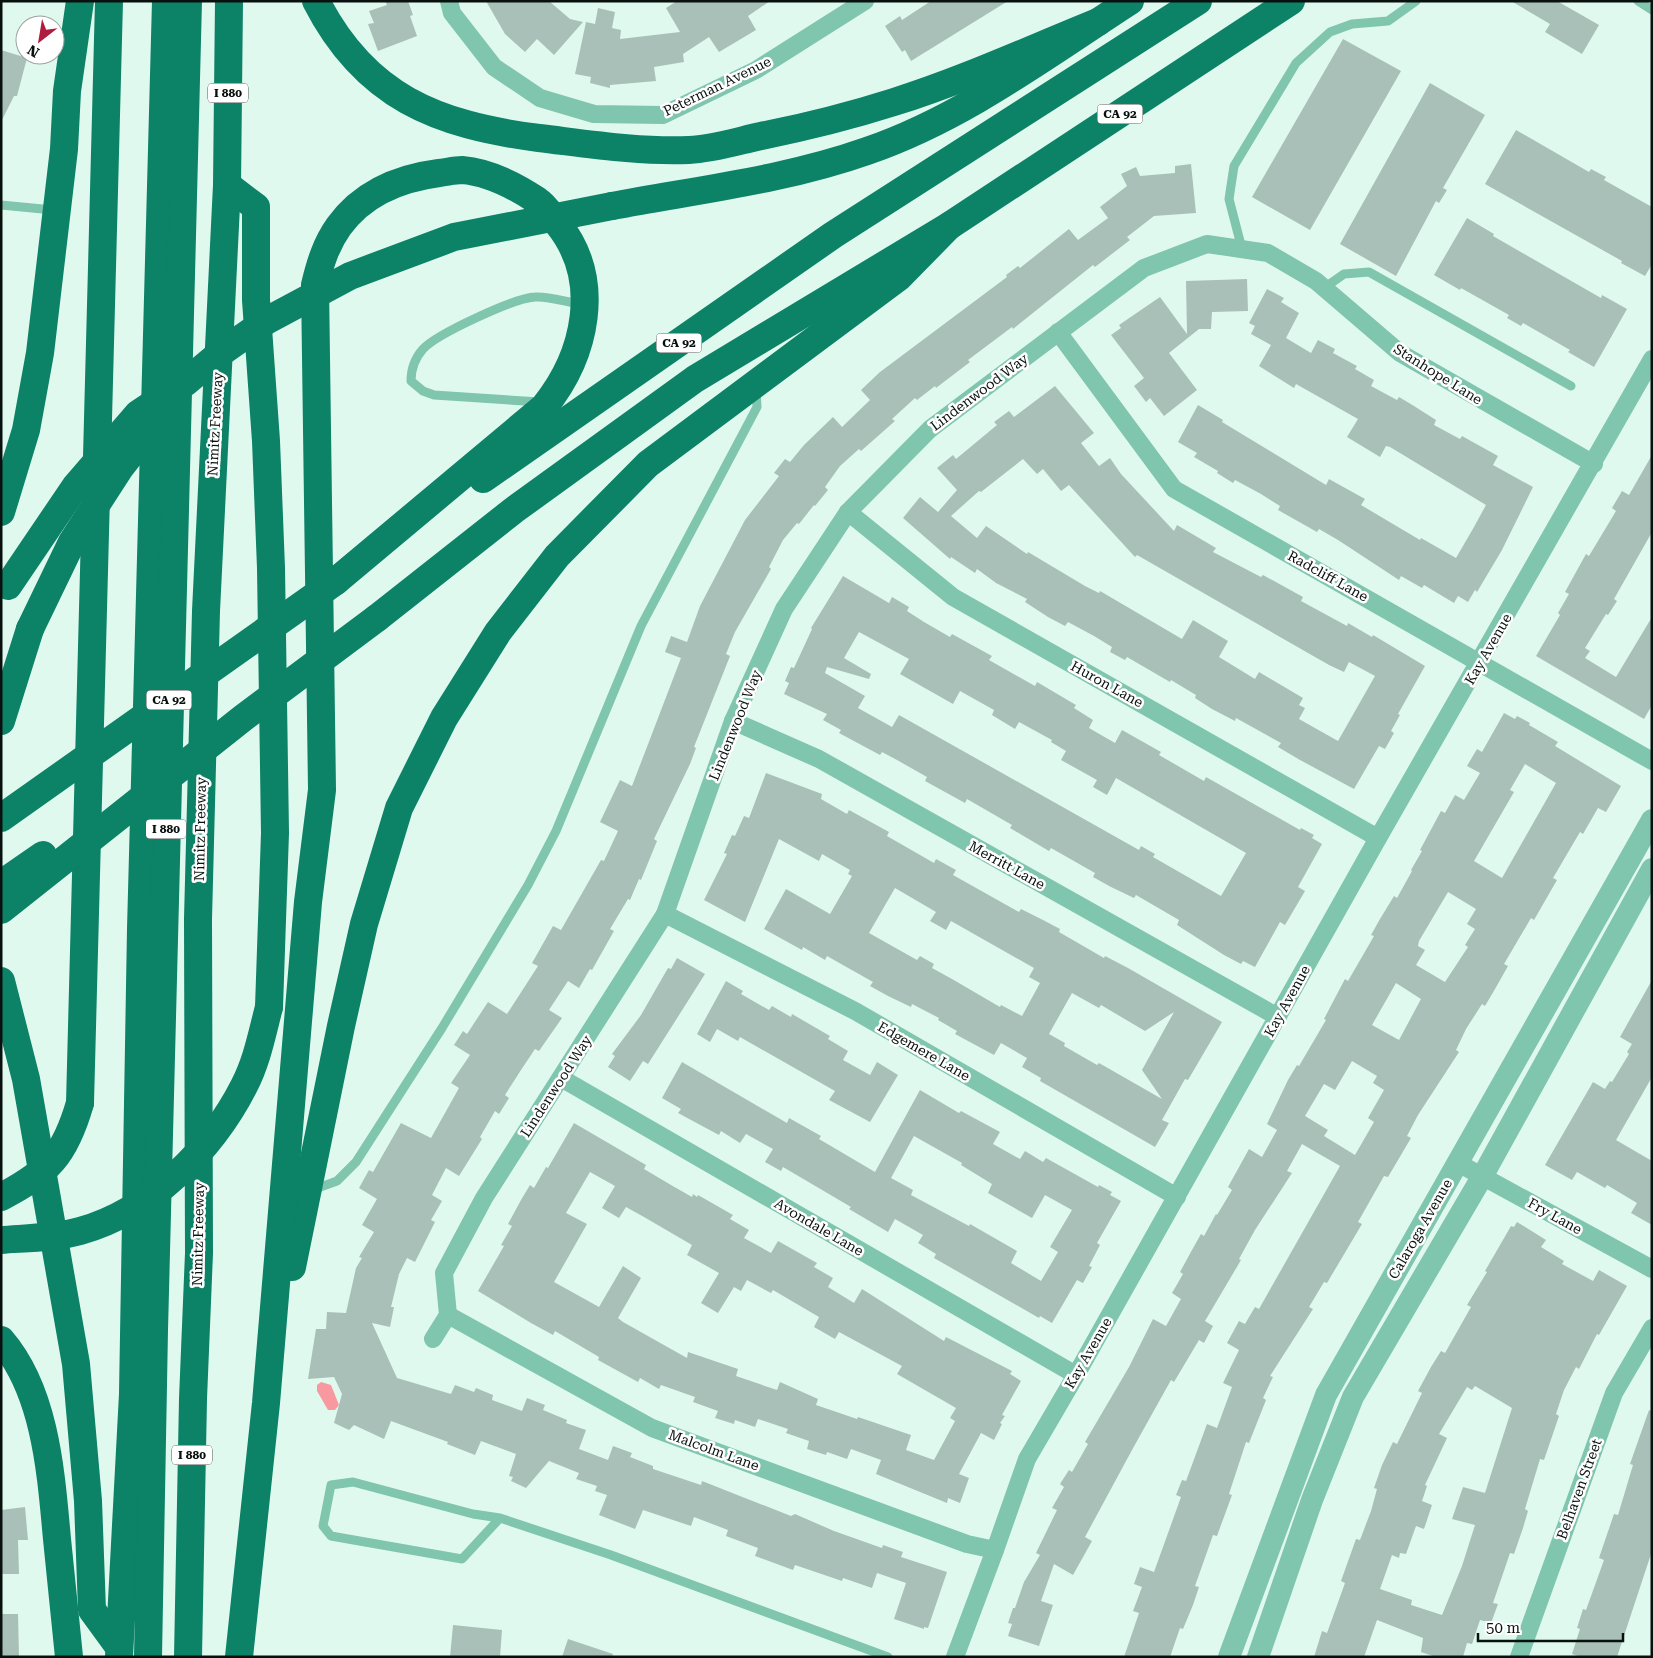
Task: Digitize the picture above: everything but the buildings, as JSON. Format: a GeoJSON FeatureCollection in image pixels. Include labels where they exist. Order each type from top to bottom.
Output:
{"type":"FeatureCollection","features":[{"type":"Feature","properties":{"kind":"highway"},"geometry":{"type":"LineString","coordinates":[[1,512],[26,430],[40,353],[64,150],[67,91],[80,1]]}},
{"type":"Feature","properties":{"kind":"highway"},"geometry":{"type":"LineString","coordinates":[[1,1197],[25,1185],[54,1161],[71,1134],[80,1103],[109,1]]}},
{"type":"Feature","properties":{"kind":"highway","name":"I 880"},"geometry":{"type":"LineString","coordinates":[[119,1652],[133,1394],[141,929],[166,1]]}},
{"type":"Feature","properties":{"kind":"highway","name":"I 880"},"geometry":{"type":"LineString","coordinates":[[148,1657],[154,1330],[188,1]]}},
{"type":"Feature","properties":{"kind":"highway","name":"Nimitz Freeway"},"geometry":{"type":"LineString","coordinates":[[188,1657],[199,1253],[198,919],[206,610],[227,185],[229,1]]}},
{"type":"Feature","properties":{"kind":"highway"},"geometry":{"type":"LineString","coordinates":[[316,1],[327,23],[347,50],[372,75],[398,96],[441,117],[490,132],[621,148],[690,150],[798,129],[895,102],[1098,22]]}},
{"type":"Feature","properties":{"kind":"highway"},"geometry":{"type":"LineString","coordinates":[[4,592],[75,487],[138,414],[186,382],[223,351],[266,321],[350,276],[454,237],[805,169],[868,151],[923,127],[1007,84],[1130,1]]}},
{"type":"Feature","properties":{"kind":"highway","name":"CA 92"},"geometry":{"type":"LineString","coordinates":[[1,818],[833,235],[1198,1]]}},
{"type":"Feature","properties":{"kind":"highway","name":"CA 92"},"geometry":{"type":"LineString","coordinates":[[1,884],[243,718],[377,618],[514,510],[695,379],[949,226],[1291,1]]}},
{"type":"Feature","properties":{"kind":"highway"},"geometry":{"type":"LineString","coordinates":[[239,1657],[266,1402],[308,902],[322,790],[315,285],[322,255],[338,226],[361,201],[392,184],[421,175],[462,170],[501,180],[540,202],[569,238],[582,271],[586,304],[581,340],[569,372],[548,403],[336,582]]}},
{"type":"Feature","properties":{"kind":"highway"},"geometry":{"type":"LineString","coordinates":[[1,1240],[44,1238],[80,1231],[112,1220],[153,1194],[207,1143],[228,1115],[244,1086],[256,1057],[269,1007],[272,963],[275,794],[270,520],[256,300],[256,207],[227,185]]}},
{"type":"Feature","properties":{"kind":"highway"},"geometry":{"type":"LineString","coordinates":[[266,1402],[341,1026],[364,924],[399,808],[444,718],[498,632],[557,556],[648,464],[899,278],[949,226]]}},
{"type":"Feature","properties":{"kind":"highway"},"geometry":{"type":"LineString","coordinates":[[1,721],[30,629],[72,542],[120,468],[186,382]]}},
{"type":"Feature","properties":{"kind":"highway"},"geometry":{"type":"LineString","coordinates":[[1,910],[243,718]]}},
{"type":"Feature","properties":{"kind":"highway"},"geometry":{"type":"LineString","coordinates":[[1,981],[26,1079],[76,1364],[88,1501],[92,1610],[119,1652]]}},
{"type":"Feature","properties":{"kind":"highway"},"geometry":{"type":"LineString","coordinates":[[1,1340],[25,1380],[40,1421],[50,1470],[69,1657]]}},
{"type":"Feature","properties":{"kind":"street","name":"Peterman Avenue"},"geometry":{"type":"LineString","coordinates":[[448,1],[452,13],[494,67],[540,98],[594,114],[663,115],[756,70],[865,1]]}},
{"type":"Feature","properties":{"kind":"street","name":"Stanhope Lane"},"geometry":{"type":"LineString","coordinates":[[1207,244],[1268,253],[1324,288],[1400,353],[1594,464]]}},
{"type":"Feature","properties":{"kind":"street","name":"Lindenwood Way"},"geometry":{"type":"LineString","coordinates":[[448,1315],[444,1273],[484,1198],[665,914],[734,721],[784,609],[848,512],[930,429],[1058,332],[1144,268],[1207,244]]}},
{"type":"Feature","properties":{"kind":"street","name":"Radcliff Lane"},"geometry":{"type":"LineString","coordinates":[[1058,332],[1174,489],[1652,761]]}},
{"type":"Feature","properties":{"kind":"street","name":"Kay Avenue"},"geometry":{"type":"LineString","coordinates":[[955,1657],[1027,1458],[1076,1375],[1378,838],[1594,464],[1652,359]]}},
{"type":"Feature","properties":{"kind":"street","name":"Huron Lane"},"geometry":{"type":"LineString","coordinates":[[848,512],[953,597],[1378,838]]}},
{"type":"Feature","properties":{"kind":"street","name":"Merritt Lane"},"geometry":{"type":"LineString","coordinates":[[734,721],[818,759],[1278,1017]]}},
{"type":"Feature","properties":{"kind":"street","name":"Calaroga Avenue"},"geometry":{"type":"LineString","coordinates":[[1229,1657],[1326,1395],[1652,820]]}},
{"type":"Feature","properties":{"kind":"street","name":"Calaroga Avenue"},"geometry":{"type":"LineString","coordinates":[[1258,1657],[1312,1500],[1353,1397],[1482,1177],[1652,869]]}},
{"type":"Feature","properties":{"kind":"street","name":"Edgemere Lane"},"geometry":{"type":"LineString","coordinates":[[665,914],[855,1011],[1177,1197]]}},
{"type":"Feature","properties":{"kind":"street","name":"Avondale Lane"},"geometry":{"type":"LineString","coordinates":[[561,1078],[1076,1375]]}},
{"type":"Feature","properties":{"kind":"street","name":"Fry Lane"},"geometry":{"type":"LineString","coordinates":[[1458,1164],[1652,1269]]}},
{"type":"Feature","properties":{"kind":"street"},"geometry":{"type":"LineString","coordinates":[[433,1339],[448,1315]]}},
{"type":"Feature","properties":{"kind":"street","name":"Malcolm Lane"},"geometry":{"type":"LineString","coordinates":[[448,1315],[652,1428],[967,1544],[995,1550]]}},
{"type":"Feature","properties":{"kind":"street","name":"Belhaven Street"},"geometry":{"type":"LineString","coordinates":[[1519,1657],[1614,1393],[1652,1328]]}},
{"type":"Feature","properties":{"kind":"lane"},"geometry":{"type":"LineString","coordinates":[[1242,249],[1229,199],[1234,166],[1296,62],[1330,32],[1352,24],[1388,21],[1416,1]]}},
{"type":"Feature","properties":{"kind":"lane"},"geometry":{"type":"LineString","coordinates":[[1638,1],[1652,10]]}},
{"type":"Feature","properties":{"kind":"lane"},"geometry":{"type":"LineString","coordinates":[[1,205],[57,211]]}},
{"type":"Feature","properties":{"kind":"lane"},"geometry":{"type":"LineString","coordinates":[[1324,288],[1344,274],[1369,272],[1571,386]]}},
{"type":"Feature","properties":{"kind":"lane"},"geometry":{"type":"LineString","coordinates":[[548,403],[434,395],[423,391],[411,381],[411,373],[422,350],[436,338],[501,308],[534,297],[586,304]]}},
{"type":"Feature","properties":{"kind":"lane"},"geometry":{"type":"LineString","coordinates":[[308,1192],[338,1181],[356,1162],[442,1028],[528,885],[556,831],[642,626],[757,407],[756,385]]}},
{"type":"Feature","properties":{"kind":"lane"},"geometry":{"type":"LineString","coordinates":[[500,1518],[462,1559],[331,1536],[323,1526],[332,1485],[354,1482],[473,1514],[500,1518],[888,1657]]}},
{"type":"Feature","properties":{"kind":"shaded area"},"geometry":{"type":"Polygon","coordinates":[[[321,1382],[331,1385],[339,1405],[335,1410],[328,1410],[317,1391],[317,1385],[321,1382]]]}}]}
